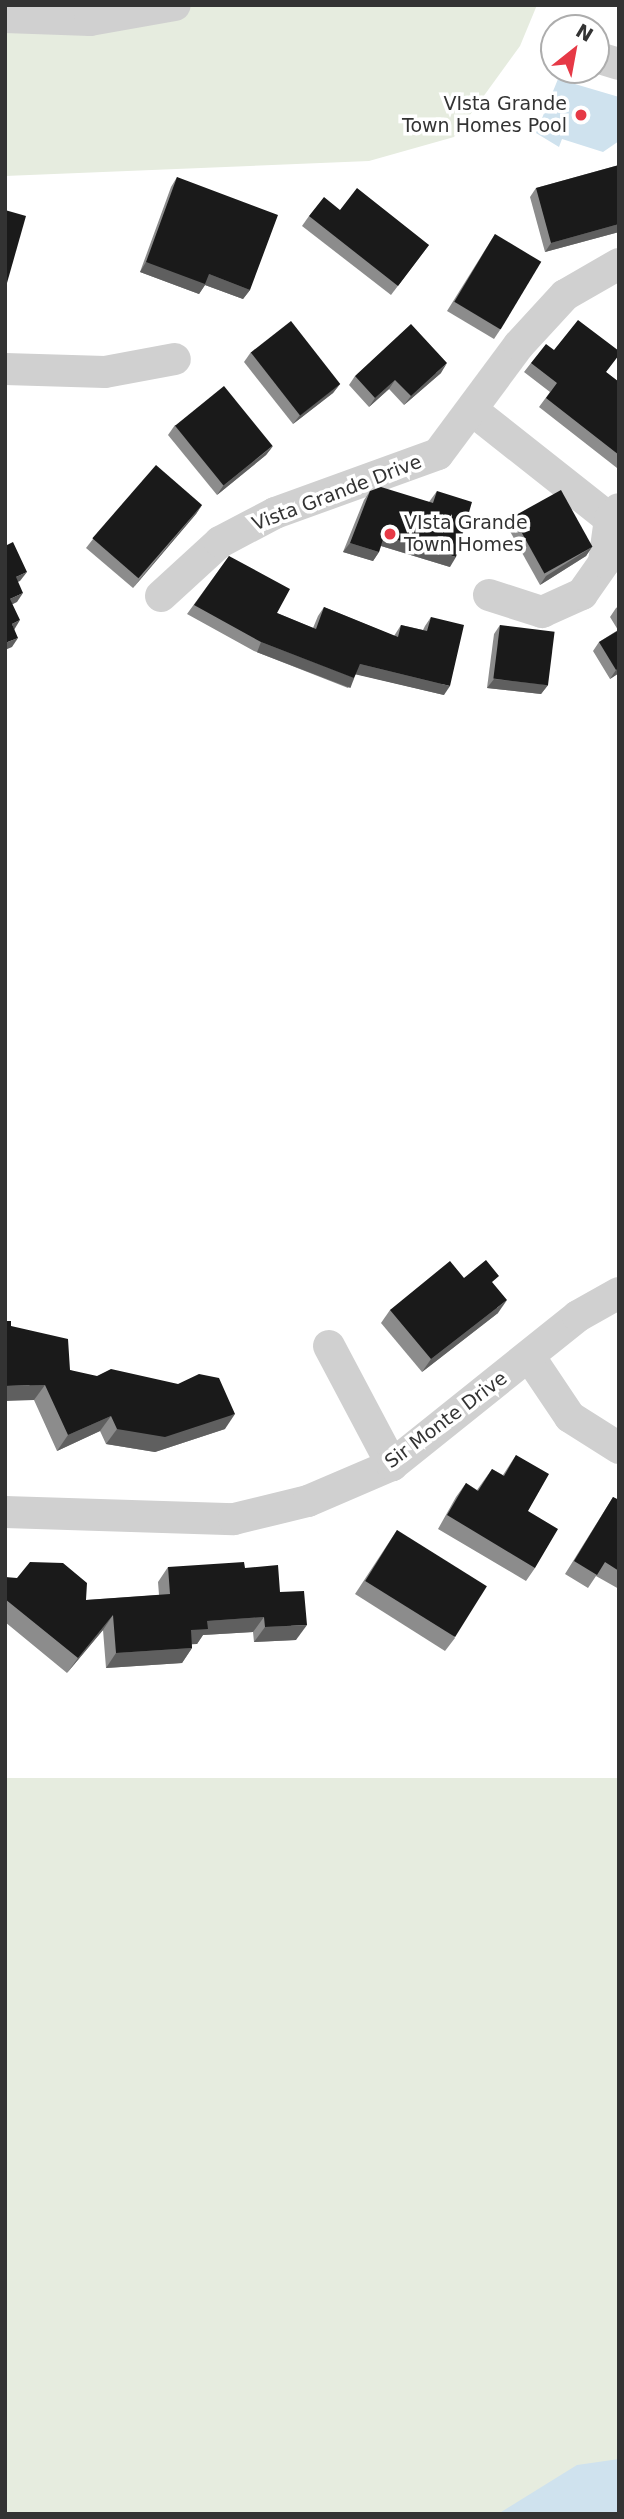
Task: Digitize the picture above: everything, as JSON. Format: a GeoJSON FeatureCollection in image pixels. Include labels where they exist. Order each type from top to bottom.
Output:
{"type":"FeatureCollection","features":[{"type":"Feature","properties":{"kind":"street"},"geometry":{"type":"LineString","coordinates":[[5,17],[90,20],[175,5]]}},
{"type":"Feature","properties":{"kind":"street","name":"Vista Grande Drive"},"geometry":{"type":"LineString","coordinates":[[161,596],[220,542],[275,513],[439,454],[565,295],[619,264]]}},
{"type":"Feature","properties":{"kind":"street"},"geometry":{"type":"LineString","coordinates":[[5,369],[105,372],[175,359]]}},
{"type":"Feature","properties":{"kind":"street"},"geometry":{"type":"LineString","coordinates":[[472,410],[614,514],[604,562],[582,594],[542,612],[489,595]]}},
{"type":"Feature","properties":{"kind":"street","name":"Sir Monte Drive"},"geometry":{"type":"LineString","coordinates":[[5,1512],[234,1518],[309,1501],[392,1465],[578,1316],[619,1293]]}},
{"type":"Feature","properties":{"kind":"street"},"geometry":{"type":"LineString","coordinates":[[329,1346],[392,1465]]}},
{"type":"Feature","properties":{"kind":"street"},"geometry":{"type":"LineString","coordinates":[[529,1356],[570,1417],[619,1448]]}},
{"type":"Feature","properties":{"kind":"shaded area"},"geometry":{"type":"Polygon","coordinates":[[[5,5],[537,5],[520,46],[454,137],[369,161],[5,176],[5,5]]]}},
{"type":"Feature","properties":{"kind":"shaded area"},"geometry":{"type":"Polygon","coordinates":[[[5,1778],[619,1778],[619,2514],[5,2514],[5,1778]]]}},
{"type":"Feature","properties":{"kind":"water","name":"VIsta Grande Town Homes Pool"},"geometry":{"type":"Polygon","coordinates":[[[556,84],[575,84],[619,97],[619,141],[603,152],[562,139],[559,147],[536,133],[556,84]]]}},
{"type":"Feature","properties":{"kind":"water"},"geometry":{"type":"Polygon","coordinates":[[[619,2459],[619,2513],[498,2514],[577,2465],[619,2459]]]}},
{"type":"Feature","properties":{"kind":"building"},"geometry":{"type":"Polygon","coordinates":[[[619,165],[619,224],[551,243],[536,188],[619,165]]]}},
{"type":"Feature","properties":{"kind":"building"},"geometry":{"type":"Polygon","coordinates":[[[177,177],[278,215],[250,290],[209,274],[205,284],[146,262],[177,177]]]}},
{"type":"Feature","properties":{"kind":"building"},"geometry":{"type":"Polygon","coordinates":[[[357,188],[429,245],[398,286],[309,216],[324,197],[340,210],[357,188]]]}},
{"type":"Feature","properties":{"kind":"building"},"geometry":{"type":"Polygon","coordinates":[[[5,210],[26,216],[5,290],[5,210]]]}},
{"type":"Feature","properties":{"kind":"building"},"geometry":{"type":"Polygon","coordinates":[[[495,234],[541,262],[501,330],[454,302],[495,234]]]}},
{"type":"Feature","properties":{"kind":"building"},"geometry":{"type":"Polygon","coordinates":[[[578,320],[619,351],[619,355],[606,372],[619,382],[619,455],[546,398],[557,383],[531,363],[546,344],[554,350],[578,320]]]}},
{"type":"Feature","properties":{"kind":"building"},"geometry":{"type":"Polygon","coordinates":[[[291,321],[340,384],[300,415],[251,352],[291,321]]]}},
{"type":"Feature","properties":{"kind":"building"},"geometry":{"type":"Polygon","coordinates":[[[411,324],[447,363],[411,396],[395,380],[375,398],[355,376],[411,324]]]}},
{"type":"Feature","properties":{"kind":"building"},"geometry":{"type":"Polygon","coordinates":[[[224,386],[272,446],[223,485],[175,426],[224,386]]]}},
{"type":"Feature","properties":{"kind":"building"},"geometry":{"type":"Polygon","coordinates":[[[156,465],[202,505],[138,578],[92,538],[156,465]]]}},
{"type":"Feature","properties":{"kind":"building","name":"VIsta Grande Town Homes"},"geometry":{"type":"Polygon","coordinates":[[[381,487],[433,503],[437,491],[472,502],[456,557],[384,536],[379,552],[350,543],[370,491],[381,487]]]}},
{"type":"Feature","properties":{"kind":"building","name":"VIsta Grande Town Homes"},"geometry":{"type":"Polygon","coordinates":[[[561,490],[593,547],[544,574],[513,517],[561,490]]]}},
{"type":"Feature","properties":{"kind":"building"},"geometry":{"type":"Polygon","coordinates":[[[13,542],[27,572],[16,577],[23,593],[10,599],[20,620],[12,624],[18,638],[5,643],[5,546],[13,542]]]}},
{"type":"Feature","properties":{"kind":"building"},"geometry":{"type":"Polygon","coordinates":[[[229,556],[290,589],[277,613],[316,629],[324,607],[398,637],[401,625],[427,631],[431,617],[464,625],[450,686],[360,664],[354,678],[261,642],[194,605],[229,556]]]}},
{"type":"Feature","properties":{"kind":"building"},"geometry":{"type":"Polygon","coordinates":[[[500,625],[555,632],[548,685],[493,679],[500,625]]]}},
{"type":"Feature","properties":{"kind":"building"},"geometry":{"type":"Polygon","coordinates":[[[619,630],[619,668],[616,670],[599,642],[619,630]]]}},
{"type":"Feature","properties":{"kind":"building"},"geometry":{"type":"Polygon","coordinates":[[[486,1260],[499,1276],[492,1282],[507,1300],[431,1359],[390,1310],[450,1261],[464,1278],[486,1260]]]}},
{"type":"Feature","properties":{"kind":"building"},"geometry":{"type":"Polygon","coordinates":[[[5,1321],[11,1321],[11,1326],[68,1339],[70,1370],[97,1376],[111,1369],[178,1384],[199,1374],[219,1378],[235,1414],[165,1437],[117,1429],[111,1416],[68,1435],[45,1385],[5,1386],[5,1321]]]}},
{"type":"Feature","properties":{"kind":"building"},"geometry":{"type":"Polygon","coordinates":[[[516,1455],[549,1474],[528,1511],[558,1529],[535,1568],[447,1515],[466,1483],[478,1491],[492,1469],[504,1476],[516,1455]]]}},
{"type":"Feature","properties":{"kind":"building"},"geometry":{"type":"Polygon","coordinates":[[[613,1497],[619,1500],[619,1571],[605,1562],[597,1575],[574,1561],[613,1497]]]}},
{"type":"Feature","properties":{"kind":"building"},"geometry":{"type":"Polygon","coordinates":[[[397,1530],[487,1586],[455,1637],[365,1581],[397,1530]]]}},
{"type":"Feature","properties":{"kind":"building"},"geometry":{"type":"Polygon","coordinates":[[[30,1562],[63,1563],[87,1583],[86,1600],[170,1594],[168,1567],[244,1562],[245,1568],[278,1565],[280,1592],[304,1591],[307,1625],[265,1627],[264,1617],[207,1621],[208,1629],[191,1630],[192,1648],[116,1653],[113,1615],[78,1658],[5,1599],[5,1577],[17,1578],[30,1562]]]}},
{"type":"Feature","properties":{"kind":"place","name":"VIsta Grande Town Homes Pool"},"geometry":{"type":"Point","coordinates":[581,115]}},
{"type":"Feature","properties":{"kind":"place","name":"VIsta Grande Town Homes"},"geometry":{"type":"Point","coordinates":[390,534]}}]}
